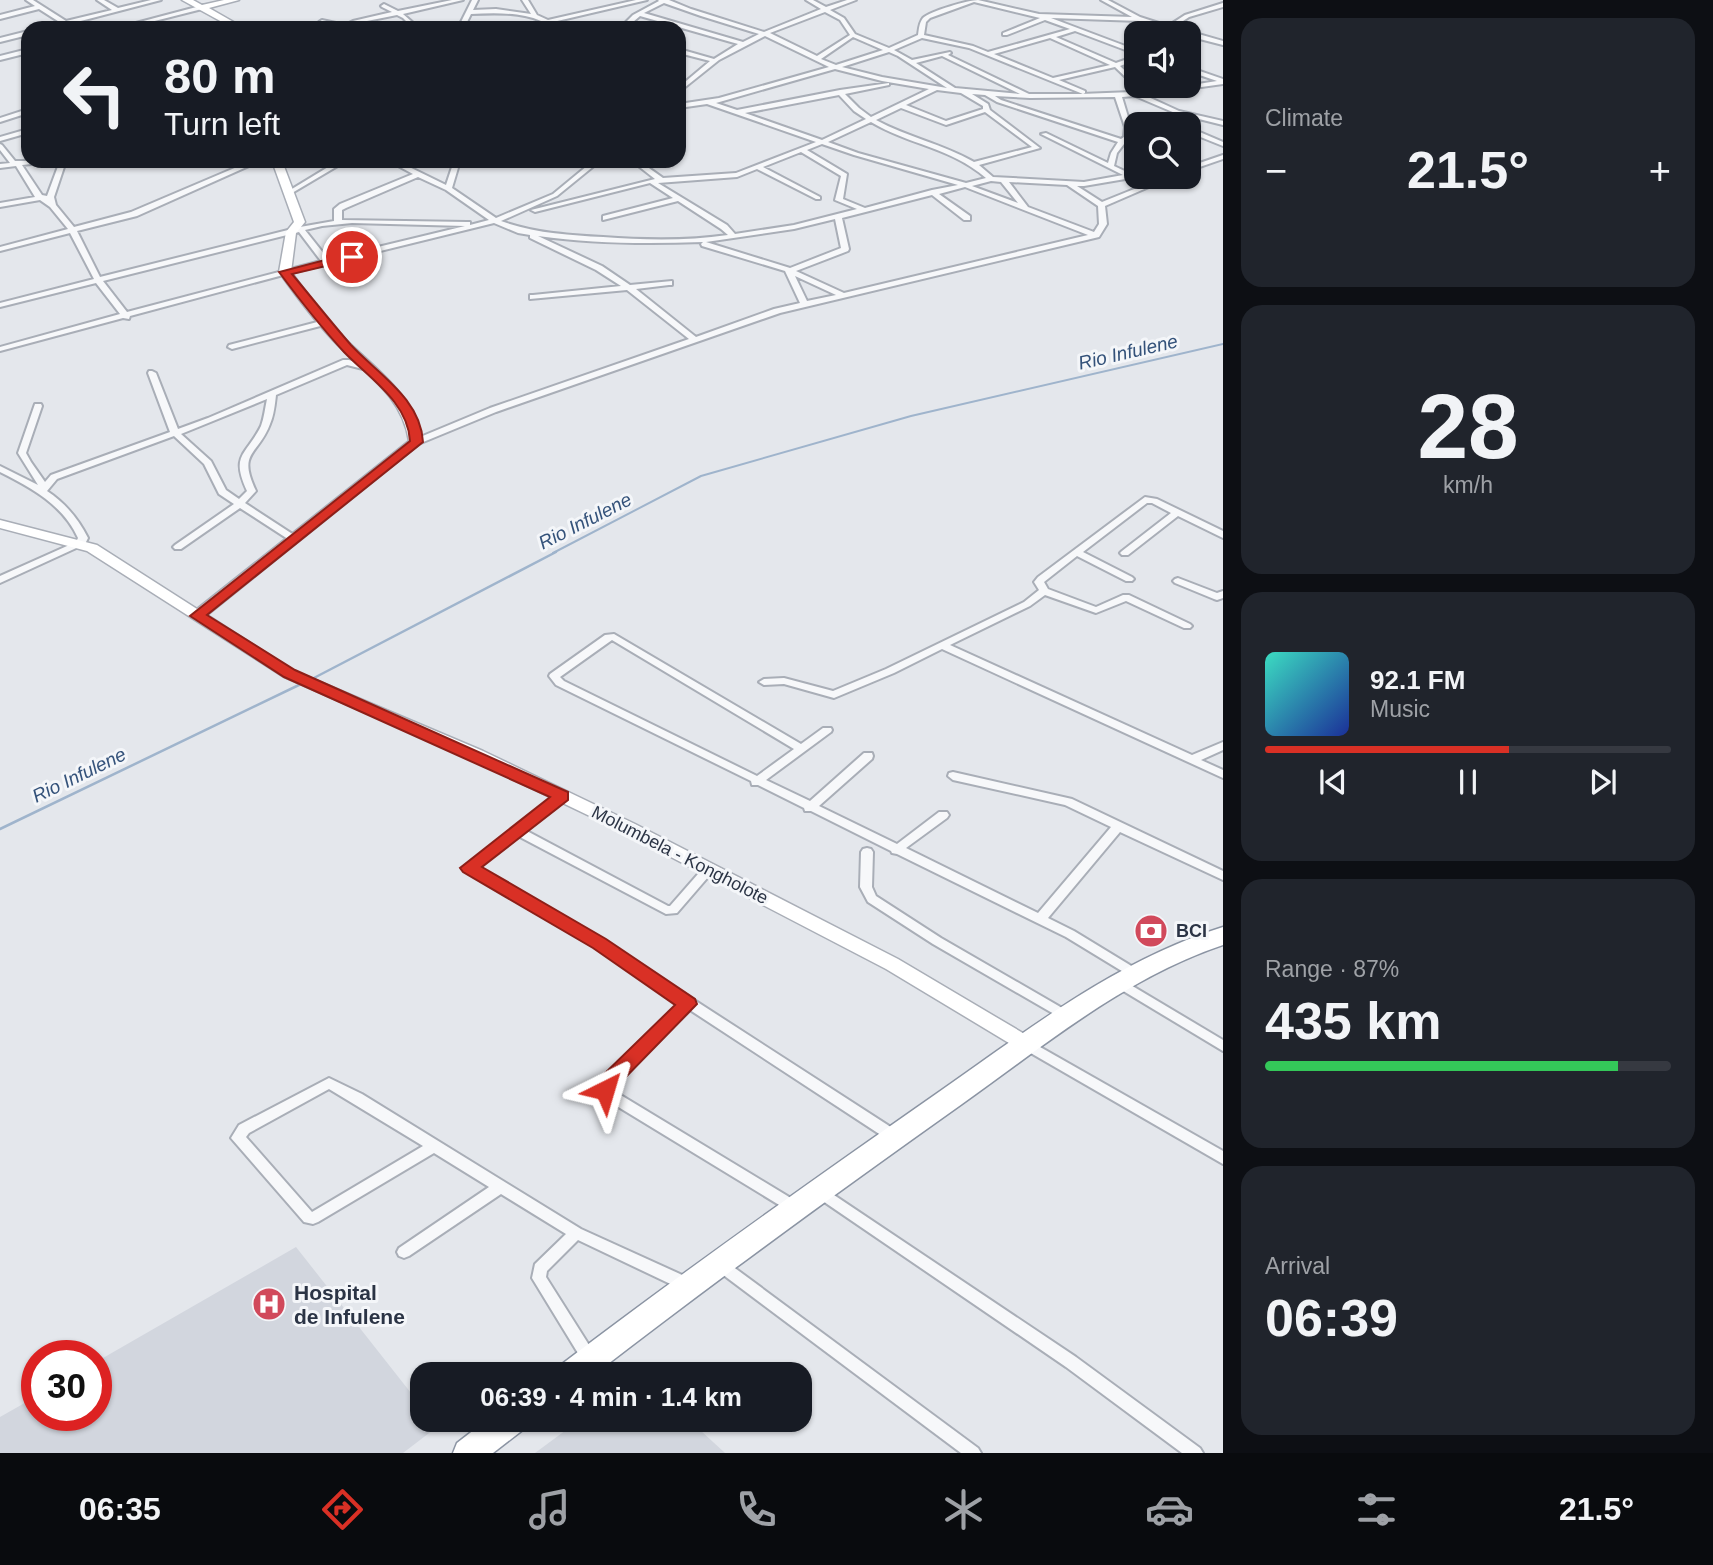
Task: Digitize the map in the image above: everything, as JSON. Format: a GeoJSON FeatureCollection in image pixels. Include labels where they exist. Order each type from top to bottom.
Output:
{"type":"FeatureCollection","features":[{"type":"Feature","properties":{"kind":"highway"},"geometry":{"type":"LineString","coordinates":[[588,1362],[795,1208],[1065,1015],[1125,977],[1222,938]]}},
{"type":"Feature","properties":{"kind":"highway"},"geometry":{"type":"LineString","coordinates":[[480,1450],[499,1432]]}},
{"type":"Feature","properties":{"kind":"street"},"geometry":{"type":"LineString","coordinates":[[29,0],[62,21]]}},
{"type":"Feature","properties":{"kind":"street"},"geometry":{"type":"LineString","coordinates":[[100,0],[116,10]]}},
{"type":"Feature","properties":{"kind":"street"},"geometry":{"type":"LineString","coordinates":[[73,21],[158,0]]}},
{"type":"Feature","properties":{"kind":"street"},"geometry":{"type":"LineString","coordinates":[[186,0],[228,21]]}},
{"type":"Feature","properties":{"kind":"street"},"geometry":{"type":"LineString","coordinates":[[154,21],[235,0]]}},
{"type":"Feature","properties":{"kind":"street"},"geometry":{"type":"LineString","coordinates":[[360,21],[444,1],[460,0]]}},
{"type":"Feature","properties":{"kind":"street"},"geometry":{"type":"LineString","coordinates":[[464,21],[475,0]]}},
{"type":"Feature","properties":{"kind":"street"},"geometry":{"type":"LineString","coordinates":[[525,0],[535,16]]}},
{"type":"Feature","properties":{"kind":"street"},"geometry":{"type":"LineString","coordinates":[[551,21],[644,0]]}},
{"type":"Feature","properties":{"kind":"street"},"geometry":{"type":"LineString","coordinates":[[632,21],[664,0],[720,23],[763,34],[835,67],[893,82],[1028,95],[1118,95],[1124,93]]}},
{"type":"Feature","properties":{"kind":"street"},"geometry":{"type":"LineString","coordinates":[[809,0],[846,23],[853,35],[890,50],[986,105],[986,110],[1037,148],[973,164]]}},
{"type":"Feature","properties":{"kind":"street"},"geometry":{"type":"LineString","coordinates":[[686,86],[712,60],[763,34],[853,0]]}},
{"type":"Feature","properties":{"kind":"street"},"geometry":{"type":"LineString","coordinates":[[920,36],[923,22],[928,18],[973,0],[1042,17],[1124,47]]}},
{"type":"Feature","properties":{"kind":"street"},"geometry":{"type":"LineString","coordinates":[[1104,0],[1140,19]]}},
{"type":"Feature","properties":{"kind":"street"},"geometry":{"type":"LineString","coordinates":[[1113,4],[1127,1]]}},
{"type":"Feature","properties":{"kind":"street"},"geometry":{"type":"LineString","coordinates":[[384,6],[408,21]]}},
{"type":"Feature","properties":{"kind":"street"},"geometry":{"type":"LineString","coordinates":[[1179,21],[1187,16],[1222,6]]}},
{"type":"Feature","properties":{"kind":"street"},"geometry":{"type":"LineString","coordinates":[[0,17],[39,7]]}},
{"type":"Feature","properties":{"kind":"street"},"geometry":{"type":"LineString","coordinates":[[469,12],[496,11],[535,16],[545,21]]}},
{"type":"Feature","properties":{"kind":"street"},"geometry":{"type":"LineString","coordinates":[[640,14],[664,21]]}},
{"type":"Feature","properties":{"kind":"street"},"geometry":{"type":"LineString","coordinates":[[1005,34],[1042,17],[1148,21]]}},
{"type":"Feature","properties":{"kind":"street"},"geometry":{"type":"LineString","coordinates":[[686,27],[744,44]]}},
{"type":"Feature","properties":{"kind":"street"},"geometry":{"type":"LineString","coordinates":[[987,54],[1077,29]]}},
{"type":"Feature","properties":{"kind":"street"},"geometry":{"type":"LineString","coordinates":[[1212,40],[1219,34]]}},
{"type":"Feature","properties":{"kind":"street"},"geometry":{"type":"LineString","coordinates":[[0,40],[21,35]]}},
{"type":"Feature","properties":{"kind":"street"},"geometry":{"type":"LineString","coordinates":[[817,59],[853,35]]}},
{"type":"Feature","properties":{"kind":"street"},"geometry":{"type":"LineString","coordinates":[[686,105],[708,102],[835,67],[890,50],[920,36],[964,46],[1091,95]]}},
{"type":"Feature","properties":{"kind":"street"},"geometry":{"type":"LineString","coordinates":[[1049,36],[1116,65],[1124,75]]}},
{"type":"Feature","properties":{"kind":"street"},"geometry":{"type":"LineString","coordinates":[[1202,38],[1223,43]]}},
{"type":"Feature","properties":{"kind":"street"},"geometry":{"type":"LineString","coordinates":[[912,62],[944,55],[964,46]]}},
{"type":"Feature","properties":{"kind":"street"},"geometry":{"type":"LineString","coordinates":[[0,58],[21,53]]}},
{"type":"Feature","properties":{"kind":"street"},"geometry":{"type":"LineString","coordinates":[[686,53],[712,60]]}},
{"type":"Feature","properties":{"kind":"street"},"geometry":{"type":"LineString","coordinates":[[944,55],[1028,95]]}},
{"type":"Feature","properties":{"kind":"street"},"geometry":{"type":"LineString","coordinates":[[1051,80],[1124,62]]}},
{"type":"Feature","properties":{"kind":"street"},"geometry":{"type":"LineString","coordinates":[[1201,74],[1223,82],[1201,85]]}},
{"type":"Feature","properties":{"kind":"street"},"geometry":{"type":"LineString","coordinates":[[736,113],[893,82]]}},
{"type":"Feature","properties":{"kind":"street"},"geometry":{"type":"LineString","coordinates":[[0,349],[285,272],[651,181],[732,176],[802,150],[903,106],[937,88]]}},
{"type":"Feature","properties":{"kind":"street"},"geometry":{"type":"LineString","coordinates":[[839,92],[853,109],[869,121],[973,164],[991,179]]}},
{"type":"Feature","properties":{"kind":"street"},"geometry":{"type":"LineString","coordinates":[[987,93],[999,102],[1124,140],[1111,165]]}},
{"type":"Feature","properties":{"kind":"street"},"geometry":{"type":"LineString","coordinates":[[1118,95],[1124,114]]}},
{"type":"Feature","properties":{"kind":"street"},"geometry":{"type":"LineString","coordinates":[[686,97],[697,104]]}},
{"type":"Feature","properties":{"kind":"street"},"geometry":{"type":"LineString","coordinates":[[1155,98],[1184,112]]}},
{"type":"Feature","properties":{"kind":"street"},"geometry":{"type":"LineString","coordinates":[[708,102],[819,142],[962,184],[1096,235]]}},
{"type":"Feature","properties":{"kind":"street"},"geometry":{"type":"LineString","coordinates":[[903,106],[946,123],[986,110]]}},
{"type":"Feature","properties":{"kind":"street"},"geometry":{"type":"LineString","coordinates":[[0,120],[21,113]]}},
{"type":"Feature","properties":{"kind":"street"},"geometry":{"type":"LineString","coordinates":[[1201,118],[1223,123]]}},
{"type":"Feature","properties":{"kind":"street"},"geometry":{"type":"LineString","coordinates":[[1026,140],[1068,123]]}},
{"type":"Feature","properties":{"kind":"street"},"geometry":{"type":"LineString","coordinates":[[0,139],[21,133]]}},
{"type":"Feature","properties":{"kind":"street"},"geometry":{"type":"LineString","coordinates":[[1201,133],[1223,144]]}},
{"type":"Feature","properties":{"kind":"street"},"geometry":{"type":"LineString","coordinates":[[1044,134],[1124,171]]}},
{"type":"Feature","properties":{"kind":"street"},"geometry":{"type":"LineString","coordinates":[[0,146],[40,197]]}},
{"type":"Feature","properties":{"kind":"street"},"geometry":{"type":"LineString","coordinates":[[802,150],[845,175],[839,200],[864,210]]}},
{"type":"Feature","properties":{"kind":"street"},"geometry":{"type":"LineString","coordinates":[[1201,165],[1223,157]]}},
{"type":"Feature","properties":{"kind":"street"},"geometry":{"type":"LineString","coordinates":[[0,166],[21,163]]}},
{"type":"Feature","properties":{"kind":"street"},"geometry":{"type":"LineString","coordinates":[[758,167],[818,198]]}},
{"type":"Feature","properties":{"kind":"street"},"geometry":{"type":"LineString","coordinates":[[52,201],[61,168]]}},
{"type":"Feature","properties":{"kind":"street"},"geometry":{"type":"LineString","coordinates":[[0,249],[134,214],[241,168]]}},
{"type":"Feature","properties":{"kind":"street"},"geometry":{"type":"LineString","coordinates":[[280,168],[300,222],[285,272]]}},
{"type":"Feature","properties":{"kind":"street"},"geometry":{"type":"LineString","coordinates":[[290,192],[330,168]]}},
{"type":"Feature","properties":{"kind":"street"},"geometry":{"type":"LineString","coordinates":[[404,168],[448,189],[495,221],[531,234],[591,263],[693,338]]}},
{"type":"Feature","properties":{"kind":"street"},"geometry":{"type":"LineString","coordinates":[[448,189],[455,168]]}},
{"type":"Feature","properties":{"kind":"street"},"geometry":{"type":"LineString","coordinates":[[541,207],[588,168]]}},
{"type":"Feature","properties":{"kind":"street"},"geometry":{"type":"LineString","coordinates":[[645,168],[661,180]]}},
{"type":"Feature","properties":{"kind":"street"},"geometry":{"type":"LineString","coordinates":[[338,221],[338,209],[343,205],[416,175]]}},
{"type":"Feature","properties":{"kind":"street"},"geometry":{"type":"LineString","coordinates":[[531,234],[619,241],[696,241],[838,217],[962,184],[991,179],[1097,183],[1124,177]]}},
{"type":"Feature","properties":{"kind":"street"},"geometry":{"type":"LineString","coordinates":[[1003,179],[1028,211]]}},
{"type":"Feature","properties":{"kind":"street"},"geometry":{"type":"LineString","coordinates":[[651,181],[724,227],[733,236]]}},
{"type":"Feature","properties":{"kind":"street"},"geometry":{"type":"LineString","coordinates":[[1068,183],[1101,205]]}},
{"type":"Feature","properties":{"kind":"street"},"geometry":{"type":"LineString","coordinates":[[1101,205],[1140,189]]}},
{"type":"Feature","properties":{"kind":"street"},"geometry":{"type":"LineString","coordinates":[[932,192],[967,218]]}},
{"type":"Feature","properties":{"kind":"street"},"geometry":{"type":"LineString","coordinates":[[0,205],[40,197],[52,201],[73,232],[98,280],[126,317]]}},
{"type":"Feature","properties":{"kind":"street"},"geometry":{"type":"LineString","coordinates":[[606,218],[677,199]]}},
{"type":"Feature","properties":{"kind":"street"},"geometry":{"type":"LineString","coordinates":[[0,524],[80,544],[105,555],[197,616],[416,442],[493,410],[693,338],[804,303],[1096,235],[1103,224],[1101,205]]}},
{"type":"Feature","properties":{"kind":"street"},"geometry":{"type":"LineString","coordinates":[[790,270],[845,249],[838,217]]}},
{"type":"Feature","properties":{"kind":"street"},"geometry":{"type":"LineString","coordinates":[[98,280],[36,295],[0,305],[338,221],[477,225]]}},
{"type":"Feature","properties":{"kind":"street"},"geometry":{"type":"LineString","coordinates":[[296,230],[327,263]]}},
{"type":"Feature","properties":{"kind":"street"},"geometry":{"type":"LineString","coordinates":[[696,241],[790,270],[841,294]]}},
{"type":"Feature","properties":{"kind":"street"},"geometry":{"type":"LineString","coordinates":[[790,270],[804,303]]}},
{"type":"Feature","properties":{"kind":"street"},"geometry":{"type":"LineString","coordinates":[[285,272],[325,322],[347,356],[364,361],[367,368],[395,393],[416,429],[416,442]]}},
{"type":"Feature","properties":{"kind":"street"},"geometry":{"type":"LineString","coordinates":[[533,297],[669,283]]}},
{"type":"Feature","properties":{"kind":"street"},"geometry":{"type":"LineString","coordinates":[[232,347],[325,322]]}},
{"type":"Feature","properties":{"kind":"street"},"geometry":{"type":"LineString","coordinates":[[42,486],[54,477],[272,396],[347,356]]}},
{"type":"Feature","properties":{"kind":"street"},"geometry":{"type":"LineString","coordinates":[[152,373],[175,433],[208,463],[222,492],[294,540]]}},
{"type":"Feature","properties":{"kind":"street"},"geometry":{"type":"LineString","coordinates":[[178,547],[252,491],[244,474],[244,460],[266,424],[272,396]]}},
{"type":"Feature","properties":{"kind":"street"},"geometry":{"type":"LineString","coordinates":[[0,580],[80,544],[83,538],[80,529],[42,486],[24,460],[22,453],[38,406]]}},
{"type":"Feature","properties":{"kind":"street"},"geometry":{"type":"LineString","coordinates":[[0,469],[26,482],[42,486]]}},
{"type":"Feature","properties":{"kind":"street"},"geometry":{"type":"LineString","coordinates":[[1187,626],[1126,597],[1096,610],[1044,591],[1039,582],[1145,500],[1154,501],[1223,535]]}},
{"type":"Feature","properties":{"kind":"street"},"geometry":{"type":"LineString","coordinates":[[1125,553],[1176,513]]}},
{"type":"Feature","properties":{"kind":"street"},"geometry":{"type":"LineString","coordinates":[[1076,552],[1129,579]]}},
{"type":"Feature","properties":{"kind":"street"},"geometry":{"type":"LineString","coordinates":[[1178,581],[1217,597],[1223,594]]}},
{"type":"Feature","properties":{"kind":"street"},"geometry":{"type":"LineString","coordinates":[[764,682],[784,681],[834,695],[943,646],[1027,604],[1044,591]]}},
{"type":"Feature","properties":{"kind":"street","name":"Molumbela - Kongholote"},"geometry":{"type":"LineString","coordinates":[[197,616],[289,674],[477,755],[709,869],[892,964],[1027,1044]]}},
{"type":"Feature","properties":{"kind":"street"},"geometry":{"type":"LineString","coordinates":[[800,748],[614,637],[609,637],[554,676],[560,684],[1040,920],[1223,1046]]}},
{"type":"Feature","properties":{"kind":"street"},"geometry":{"type":"LineString","coordinates":[[958,638],[977,662]]}},
{"type":"Feature","properties":{"kind":"street"},"geometry":{"type":"LineString","coordinates":[[943,646],[1223,774]]}},
{"type":"Feature","properties":{"kind":"street"},"geometry":{"type":"LineString","coordinates":[[756,782],[827,730]]}},
{"type":"Feature","properties":{"kind":"street"},"geometry":{"type":"LineString","coordinates":[[1191,760],[1223,746]]}},
{"type":"Feature","properties":{"kind":"street"},"geometry":{"type":"LineString","coordinates":[[809,808],[868,756]]}},
{"type":"Feature","properties":{"kind":"street"},"geometry":{"type":"LineString","coordinates":[[953,776],[1054,799],[1119,826],[1223,876]]}},
{"type":"Feature","properties":{"kind":"street"},"geometry":{"type":"LineString","coordinates":[[562,796],[469,868],[599,944],[895,1137]]}},
{"type":"Feature","properties":{"kind":"street"},"geometry":{"type":"LineString","coordinates":[[896,850],[943,816]]}},
{"type":"Feature","properties":{"kind":"street"},"geometry":{"type":"LineString","coordinates":[[1040,920],[1119,826]]}},
{"type":"Feature","properties":{"kind":"street"},"geometry":{"type":"LineString","coordinates":[[517,831],[666,910],[673,909],[709,869]]}},
{"type":"Feature","properties":{"kind":"street"},"geometry":{"type":"LineString","coordinates":[[867,852],[866,887],[872,899],[916,929],[1065,1015]]}},
{"type":"Feature","properties":{"kind":"street"},"geometry":{"type":"LineString","coordinates":[[688,1004],[608,1082],[607,1093],[795,1208]]}},
{"type":"Feature","properties":{"kind":"street"},"geometry":{"type":"LineString","coordinates":[[1027,1044],[1223,1158]]}},
{"type":"Feature","properties":{"kind":"street"},"geometry":{"type":"LineString","coordinates":[[435,1146],[309,1218],[238,1138],[244,1129],[330,1083],[435,1146],[498,1188],[576,1233],[690,1286]]}},
{"type":"Feature","properties":{"kind":"street"},"geometry":{"type":"LineString","coordinates":[[404,1252],[498,1188]]}},
{"type":"Feature","properties":{"kind":"street"},"geometry":{"type":"LineString","coordinates":[[819,1191],[1071,1362],[1195,1453]]}},
{"type":"Feature","properties":{"kind":"street"},"geometry":{"type":"LineString","coordinates":[[576,1233],[540,1268],[539,1278],[579,1362]]}},
{"type":"Feature","properties":{"kind":"street"},"geometry":{"type":"LineString","coordinates":[[719,1265],[973,1453]]}},
{"type":"Feature","properties":{"kind":"shaded area","name":"Hospital de Infulene"},"geometry":{"type":"Polygon","coordinates":[[[296,1247],[410,1392],[410,1432],[430,1432],[403,1453],[0,1453],[0,1417],[21,1405],[21,1431],[112,1431],[112,1353],[296,1247]]]}},
{"type":"Feature","properties":{"kind":"shaded area"},"geometry":{"type":"Polygon","coordinates":[[[563,1432],[702,1432],[725,1453],[535,1453],[563,1432]]]}},
{"type":"Feature","properties":{"kind":"waterway","name":"Rio Infulene"},"geometry":{"type":"LineString","coordinates":[[553,553],[701,476],[911,416],[1223,344]]}},
{"type":"Feature","properties":{"kind":"waterway","name":"Rio Infulene"},"geometry":{"type":"LineString","coordinates":[[310,680],[556,552]]}},
{"type":"Feature","properties":{"kind":"waterway","name":"Rio Infulene"},"geometry":{"type":"LineString","coordinates":[[0,829],[301,684]]}},
{"type":"Feature","properties":{"kind":"place","name":"BCI"},"geometry":{"type":"Point","coordinates":[1151,931]}},
{"type":"Feature","properties":{"kind":"place","name":"Hospital de Infulene"},"geometry":{"type":"Point","coordinates":[269,1304]}},
{"type":"Feature","properties":{"kind":"route"},"geometry":{"type":"LineString","coordinates":[[352,257],[285,272],[303,297],[349,349],[395,393],[416,429],[416,442],[197,616],[289,674],[477,755],[562,796],[469,868],[548,912],[688,1004],[608,1082],[605,1090]]}}]}
